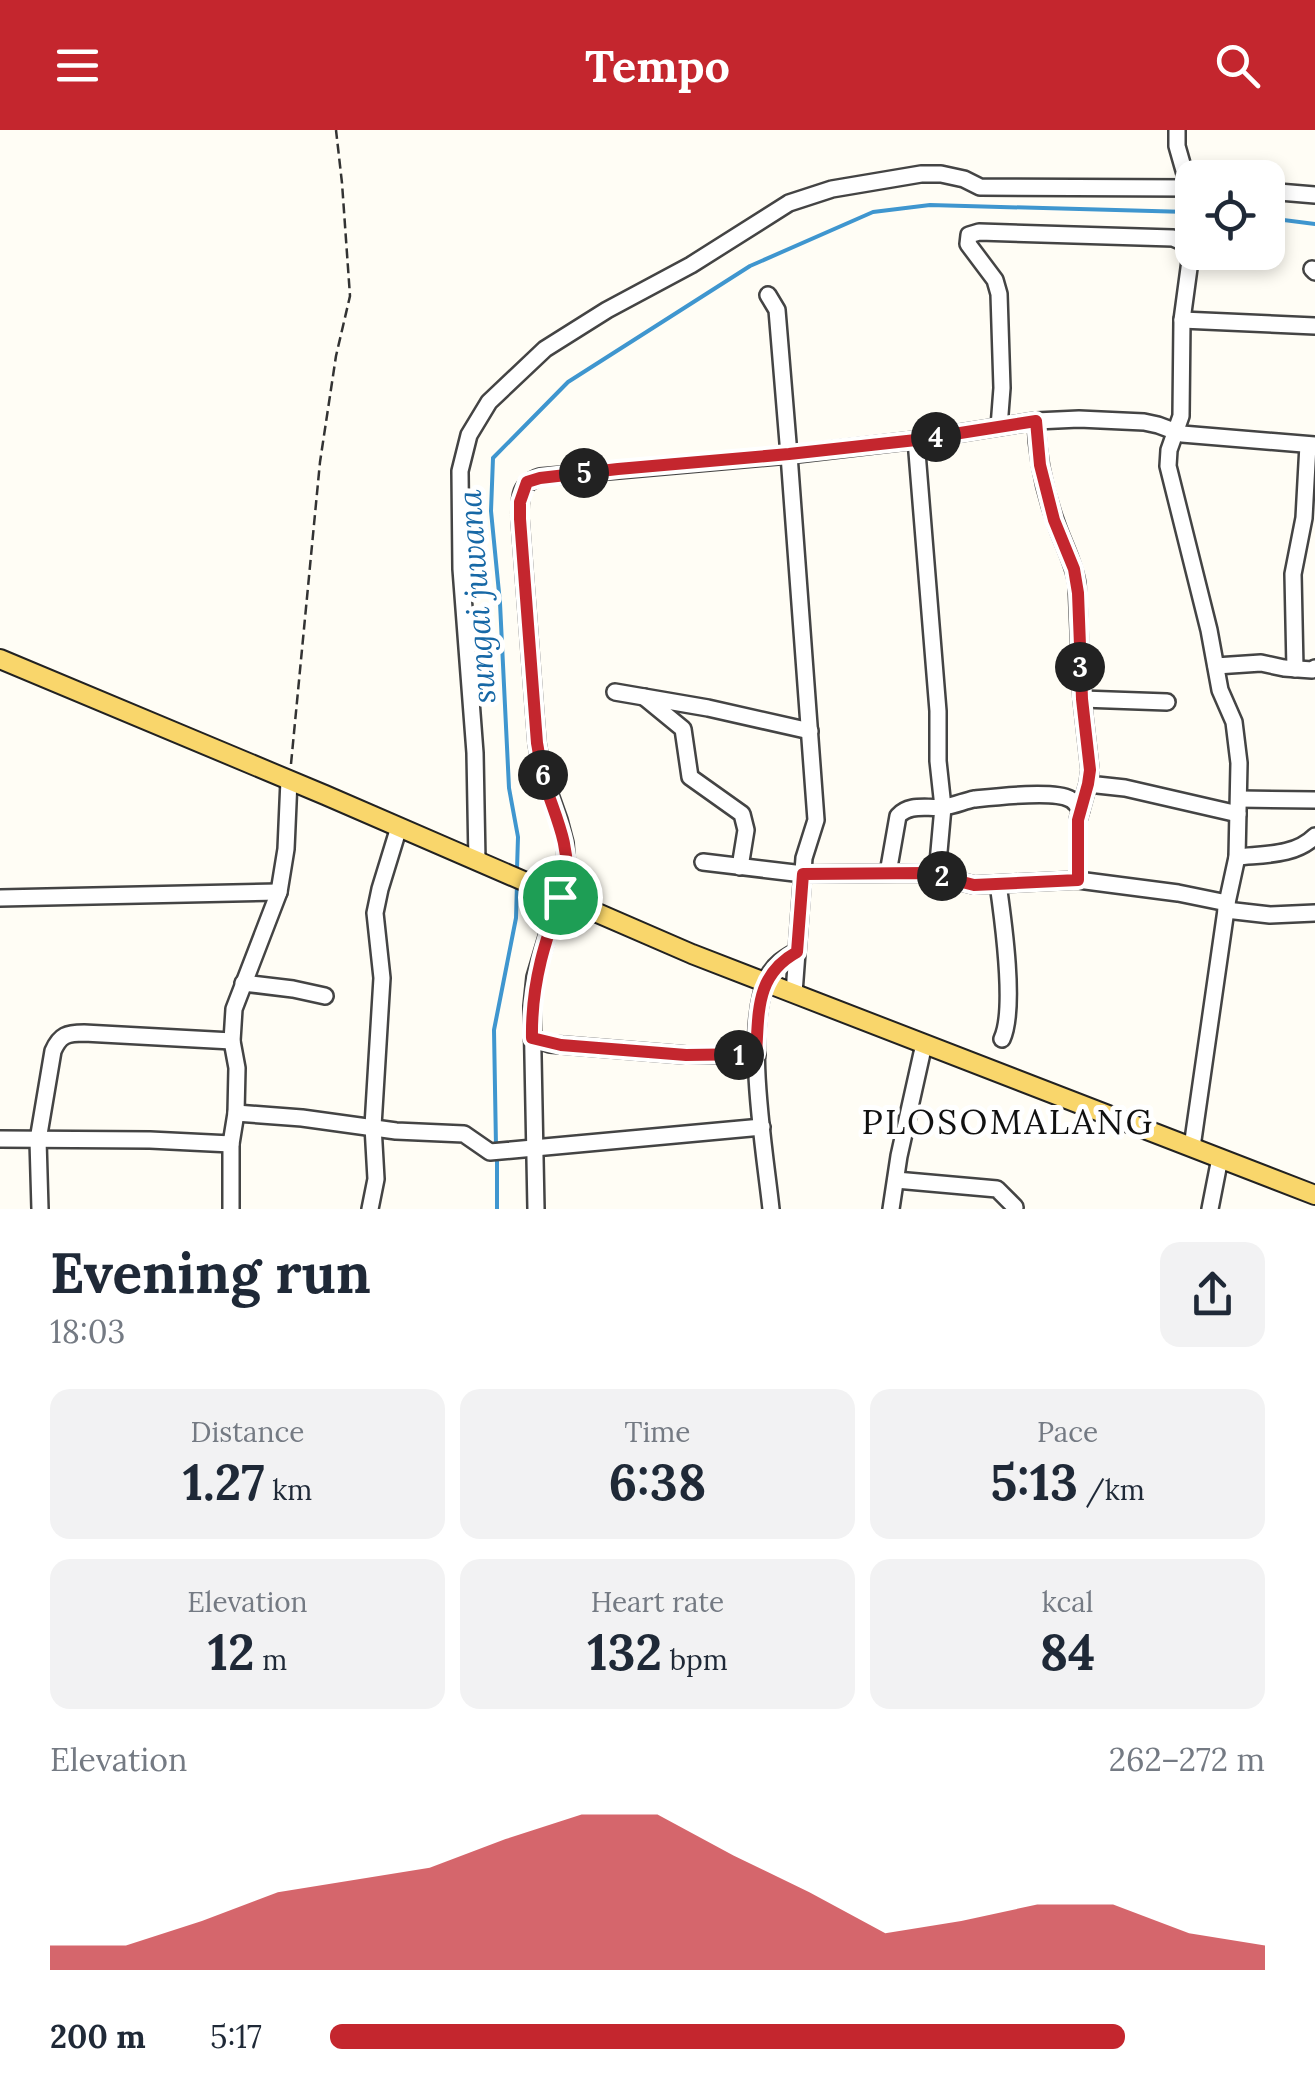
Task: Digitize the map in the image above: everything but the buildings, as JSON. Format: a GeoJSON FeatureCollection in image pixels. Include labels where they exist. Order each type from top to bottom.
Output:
{"type":"FeatureCollection","features":[{"type":"Feature","properties":{"kind":"main road"},"geometry":{"type":"LineString","coordinates":[[0,659],[692,954],[1315,1195]]}},
{"type":"Feature","properties":{"kind":"street"},"geometry":{"type":"LineString","coordinates":[[1177,130],[1182,160]]}},
{"type":"Feature","properties":{"kind":"street"},"geometry":{"type":"LineString","coordinates":[[478,861],[461,569],[460,471],[468,435],[488,402],[545,350],[608,310],[790,203],[832,188],[921,174],[942,174],[980,187],[1175,188]]}},
{"type":"Feature","properties":{"kind":"street"},"geometry":{"type":"LineString","coordinates":[[1285,192],[1315,195]]}},
{"type":"Feature","properties":{"kind":"street"},"geometry":{"type":"LineString","coordinates":[[999,427],[1000,294],[995,280],[968,244],[969,235],[979,232],[1175,239]]}},
{"type":"Feature","properties":{"kind":"street"},"geometry":{"type":"LineString","coordinates":[[1189,270],[1182,320],[1181,416],[1168,459],[1169,476],[1220,690],[1237,733],[1240,763],[1237,857],[1226,907],[1192,1147]]}},
{"type":"Feature","properties":{"kind":"street"},"geometry":{"type":"LineString","coordinates":[[768,295],[777,310],[816,820],[804,858],[794,993]]}},
{"type":"Feature","properties":{"kind":"street"},"geometry":{"type":"LineString","coordinates":[[1182,320],[1315,326]]}},
{"type":"Feature","properties":{"kind":"street"},"geometry":{"type":"LineString","coordinates":[[536,1209],[528,1150],[532,1006],[535,977],[566,882],[567,859],[537,743],[520,519],[527,482],[1078,419],[1144,422],[1175,432],[1312,445],[1293,574],[1295,669]]}},
{"type":"Feature","properties":{"kind":"street"},"geometry":{"type":"LineString","coordinates":[[1036,421],[1038,454],[1054,520],[1076,576],[1090,770],[1078,820],[1078,880]]}},
{"type":"Feature","properties":{"kind":"street"},"geometry":{"type":"LineString","coordinates":[[916,440],[943,807],[937,874]]}},
{"type":"Feature","properties":{"kind":"street"},"geometry":{"type":"LineString","coordinates":[[1216,666],[1315,668]]}},
{"type":"Feature","properties":{"kind":"street"},"geometry":{"type":"LineString","coordinates":[[615,692],[708,708],[810,732]]}},
{"type":"Feature","properties":{"kind":"street"},"geometry":{"type":"LineString","coordinates":[[644,697],[683,729],[690,777],[742,814],[746,830],[740,866]]}},
{"type":"Feature","properties":{"kind":"street"},"geometry":{"type":"LineString","coordinates":[[1082,699],[1167,702]]}},
{"type":"Feature","properties":{"kind":"street"},"geometry":{"type":"LineString","coordinates":[[231,1209],[237,1068],[232,1042],[234,1009],[284,872],[289,780]]}},
{"type":"Feature","properties":{"kind":"street"},"geometry":{"type":"LineString","coordinates":[[1088,784],[1239,806],[1315,800]]}},
{"type":"Feature","properties":{"kind":"street"},"geometry":{"type":"LineString","coordinates":[[888,873],[900,812],[1034,795],[1066,797],[1081,810]]}},
{"type":"Feature","properties":{"kind":"street"},"geometry":{"type":"LineString","coordinates":[[370,1209],[376,1179],[373,1126],[382,978],[376,912],[399,827]]}},
{"type":"Feature","properties":{"kind":"street"},"geometry":{"type":"LineString","coordinates":[[1237,857],[1286,852],[1302,847],[1315,836]]}},
{"type":"Feature","properties":{"kind":"street"},"geometry":{"type":"LineString","coordinates":[[703,862],[803,874],[937,874],[968,885],[1078,880],[1178,894],[1270,915],[1315,913]]}},
{"type":"Feature","properties":{"kind":"street"},"geometry":{"type":"LineString","coordinates":[[998,884],[1009,1016],[1002,1039]]}},
{"type":"Feature","properties":{"kind":"street"},"geometry":{"type":"LineString","coordinates":[[0,898],[279,892]]}},
{"type":"Feature","properties":{"kind":"street"},"geometry":{"type":"LineString","coordinates":[[771,1209],[756,1054],[759,1014],[766,982],[776,965],[797,952]]}},
{"type":"Feature","properties":{"kind":"street"},"geometry":{"type":"LineString","coordinates":[[243,983],[324,996]]}},
{"type":"Feature","properties":{"kind":"street"},"geometry":{"type":"LineString","coordinates":[[40,1209],[38,1140],[58,1039],[69,1033],[232,1042]]}},
{"type":"Feature","properties":{"kind":"street"},"geometry":{"type":"LineString","coordinates":[[532,1038],[561,1045],[686,1055],[756,1054]]}},
{"type":"Feature","properties":{"kind":"street"},"geometry":{"type":"LineString","coordinates":[[891,1209],[924,1044]]}},
{"type":"Feature","properties":{"kind":"street"},"geometry":{"type":"LineString","coordinates":[[236,1113],[396,1131],[464,1134],[490,1152],[762,1128]]}},
{"type":"Feature","properties":{"kind":"street"},"geometry":{"type":"LineString","coordinates":[[0,1139],[231,1144]]}},
{"type":"Feature","properties":{"kind":"street"},"geometry":{"type":"LineString","coordinates":[[1210,1209],[1220,1158]]}},
{"type":"Feature","properties":{"kind":"street"},"geometry":{"type":"LineString","coordinates":[[896,1180],[996,1189],[1015,1207]]}},
{"type":"Feature","properties":{"kind":"path"},"geometry":{"type":"LineString","coordinates":[[289,780],[320,462],[336,356],[350,296],[336,130]]}},
{"type":"Feature","properties":{"kind":"waterway","name":"sungai juwana"},"geometry":{"type":"LineString","coordinates":[[517,869],[518,837],[509,788],[500,603],[491,511],[493,458],[568,382],[750,266],[873,212],[930,205],[1175,212]]}},
{"type":"Feature","properties":{"kind":"waterway","name":"sungai juwana"},"geometry":{"type":"LineString","coordinates":[[1285,220],[1315,224]]}},
{"type":"Feature","properties":{"kind":"waterway","name":"sungai juwana"},"geometry":{"type":"LineString","coordinates":[[496,1147],[494,1030],[516,918],[517,884]]}},
{"type":"Feature","properties":{"kind":"waterway","name":"sungai juwana"},"geometry":{"type":"LineString","coordinates":[[497,1157],[497,1209]]}},
{"type":"Feature","properties":{"kind":"district","name":"PLOSOMALANG"},"geometry":{"type":"Point","coordinates":[1008,1122]}},
{"type":"Feature","properties":{"kind":"route"},"geometry":{"type":"LineString","coordinates":[[1036,421],[1040,465],[1078,593],[1082,699],[1090,770],[1078,820],[1078,880],[974,885],[927,873],[803,874],[797,952],[776,965],[766,982],[756,1054],[686,1055],[561,1045],[532,1038],[535,977],[560,897],[566,882],[565,843],[542,772],[537,743],[520,519],[520,502],[527,482],[618,469],[916,440],[1036,421]]}}]}
